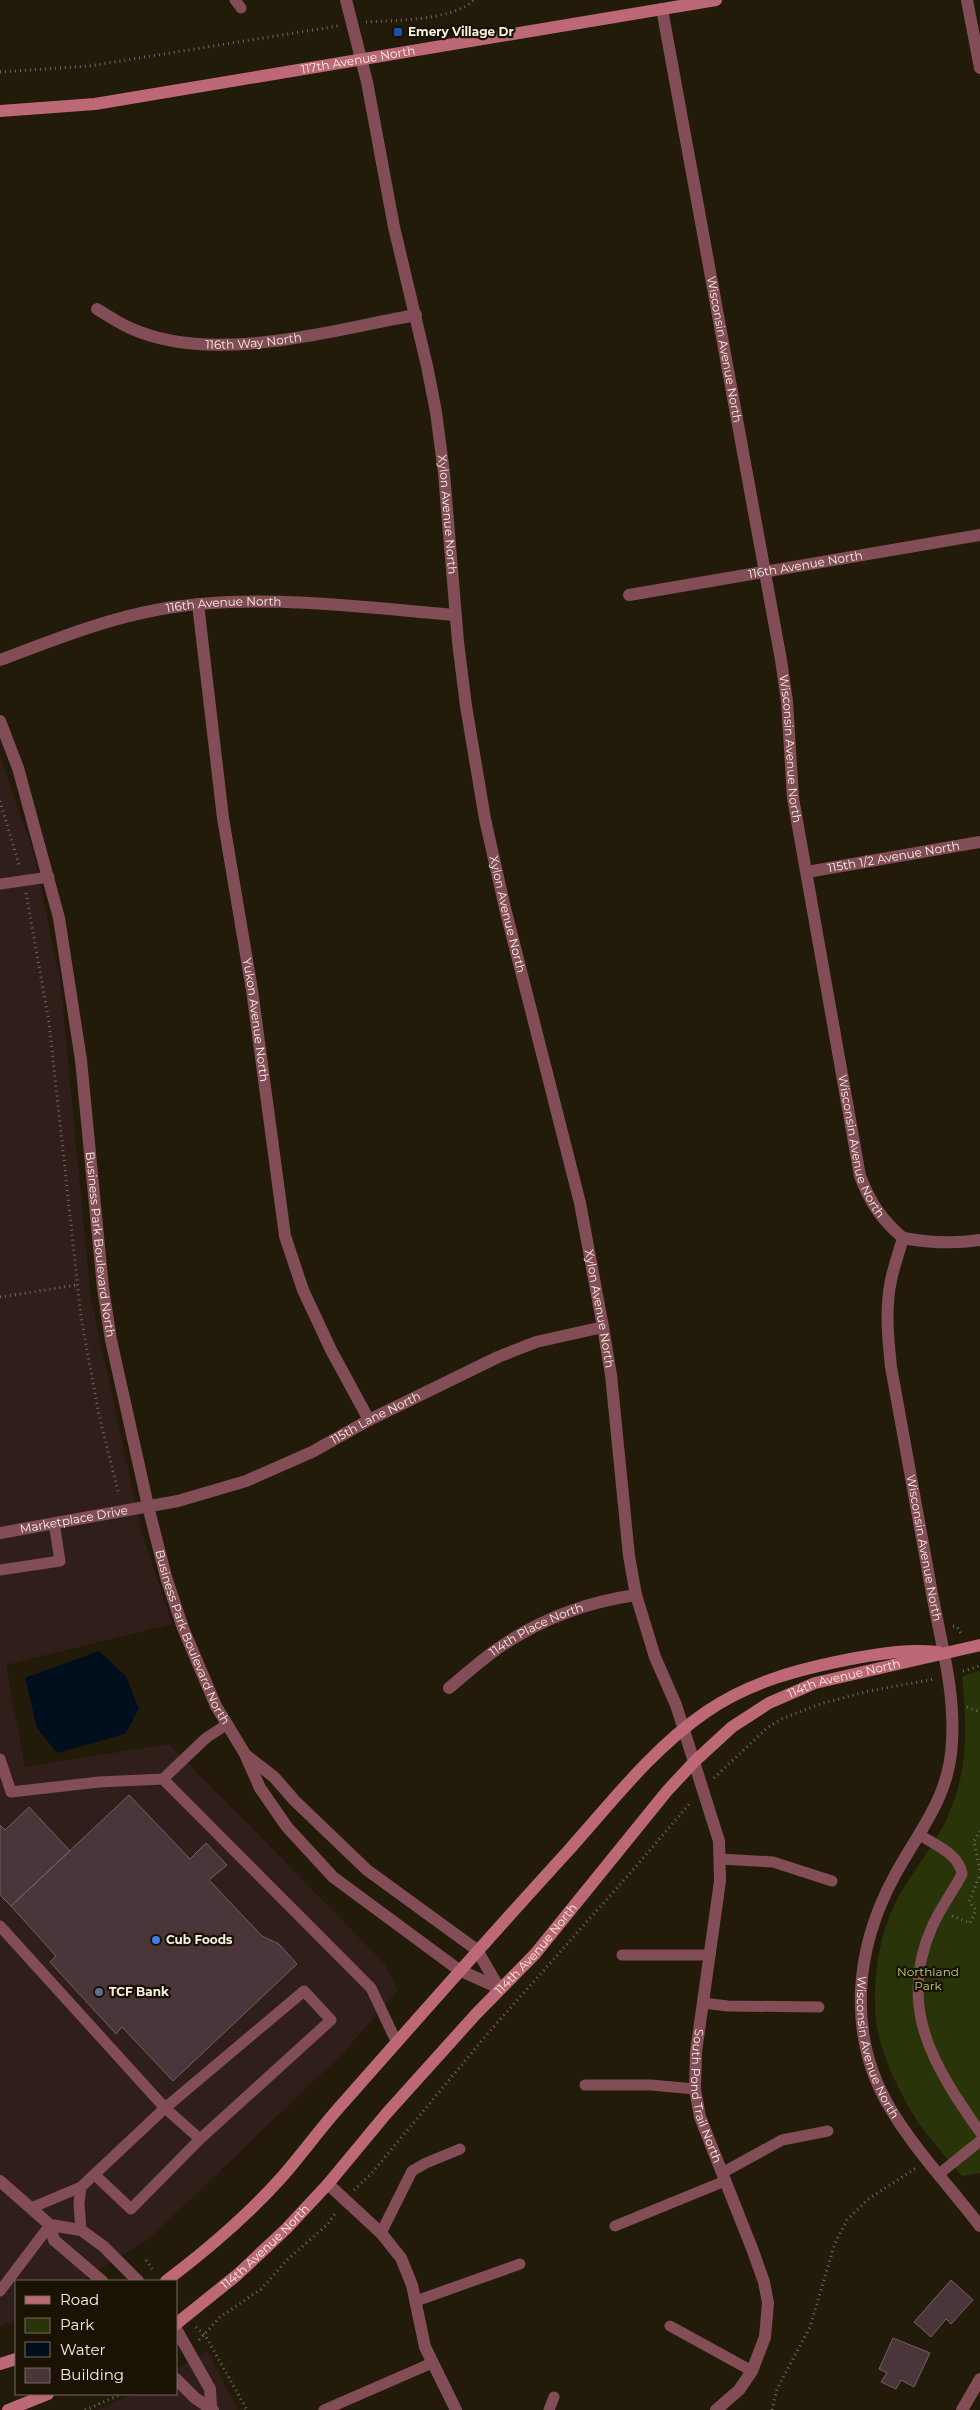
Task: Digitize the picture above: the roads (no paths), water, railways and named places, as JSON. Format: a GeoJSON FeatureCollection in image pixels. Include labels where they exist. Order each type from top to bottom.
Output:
{"type":"FeatureCollection","features":[{"type":"Feature","properties":{"kind":"street","name":"Xylon Avenue North"},"geometry":{"type":"LineString","coordinates":[[346,0],[360,58],[394,227],[416,315],[441,441],[455,615],[476,771],[493,860],[580,1203],[603,1327],[611,1375],[629,1556],[636,1595],[654,1657],[684,1729],[695,1761]]}},
{"type":"Feature","properties":{"kind":"street","name":"117th Avenue North"},"geometry":{"type":"LineString","coordinates":[[0,111],[95,104],[360,58],[716,0]]}},
{"type":"Feature","properties":{"kind":"street"},"geometry":{"type":"LineString","coordinates":[[967,0],[980,68]]}},
{"type":"Feature","properties":{"kind":"street","name":"Wisconsin Avenue North"},"geometry":{"type":"LineString","coordinates":[[662,9],[787,701],[792,798],[807,872],[860,1176],[870,1201],[886,1223],[904,1238],[891,1280],[887,1311],[888,1342],[952,1707],[948,1775],[940,1798],[879,1903],[873,1919],[863,1963],[861,2005],[869,2060],[882,2094],[901,2124],[980,2226]]}},
{"type":"Feature","properties":{"kind":"street","name":"116th Way North"},"geometry":{"type":"LineString","coordinates":[[97,310],[131,329],[179,342],[222,347],[268,342],[416,315]]}},
{"type":"Feature","properties":{"kind":"street","name":"116th Avenue North"},"geometry":{"type":"LineString","coordinates":[[630,595],[980,534]]}},
{"type":"Feature","properties":{"kind":"street","name":"116th Avenue North"},"geometry":{"type":"LineString","coordinates":[[0,660],[119,618],[198,604],[254,601],[455,615]]}},
{"type":"Feature","properties":{"kind":"street","name":"Yukon Avenue North"},"geometry":{"type":"LineString","coordinates":[[198,604],[223,818],[254,1008],[285,1236],[303,1290],[331,1350],[369,1420]]}},
{"type":"Feature","properties":{"kind":"street","name":"Business Park Boulevard North"},"geometry":{"type":"LineString","coordinates":[[0,721],[18,768],[49,878],[65,952],[81,1060],[102,1288],[122,1396],[148,1506],[166,1577],[183,1628],[216,1706],[245,1754],[260,1788],[287,1827],[333,1877],[459,1970],[499,1988]]}},
{"type":"Feature","properties":{"kind":"street","name":"115th 1/2 Avenue North"},"geometry":{"type":"LineString","coordinates":[[807,872],[980,842]]}},
{"type":"Feature","properties":{"kind":"street"},"geometry":{"type":"LineString","coordinates":[[904,1238],[934,1243],[959,1243],[980,1240]]}},
{"type":"Feature","properties":{"kind":"street","name":"115th Lane North"},"geometry":{"type":"LineString","coordinates":[[148,1506],[187,1498],[246,1481],[312,1452],[369,1420],[498,1357],[536,1342],[603,1327]]}},
{"type":"Feature","properties":{"kind":"street","name":"Marketplace Drive"},"geometry":{"type":"LineString","coordinates":[[0,1533],[148,1506]]}},
{"type":"Feature","properties":{"kind":"street","name":"114th Place North"},"geometry":{"type":"LineString","coordinates":[[449,1688],[498,1648],[548,1619],[601,1602],[636,1595]]}},
{"type":"Feature","properties":{"kind":"street","name":"114th Avenue North"},"geometry":{"type":"LineString","coordinates":[[178,2322],[237,2275],[286,2229],[328,2184],[386,2114],[499,1988],[535,1954],[661,1798],[695,1761],[732,1728],[787,1694],[815,1683],[980,1645]]}},
{"type":"Feature","properties":{"kind":"street","name":"114th Avenue North"},"geometry":{"type":"LineString","coordinates":[[167,2280],[193,2261],[248,2213],[282,2177],[342,2103],[459,1970],[639,1771],[684,1729],[707,1712],[750,1688],[802,1669],[898,1651],[943,1652]]}},
{"type":"Feature","properties":{"kind":"street","name":"Business Park Boulevard North"},"geometry":{"type":"LineString","coordinates":[[245,1754],[274,1777],[295,1801],[367,1870],[477,1950],[499,1988]]}},
{"type":"Feature","properties":{"kind":"street","name":"South Pond Trail North"},"geometry":{"type":"LineString","coordinates":[[695,1761],[716,1824],[720,1859],[720,1881],[696,2052],[695,2089],[700,2117],[764,2282],[768,2303],[765,2337],[752,2371],[739,2390],[716,2410]]}},
{"type":"Feature","properties":{"kind":"street"},"geometry":{"type":"LineString","coordinates":[[0,2181],[50,2225],[80,2230],[103,2246],[137,2280]]}},
{"type":"Feature","properties":{"kind":"street"},"geometry":{"type":"LineString","coordinates":[[328,2184],[381,2233],[406,2266],[416,2301],[420,2327],[432,2364],[456,2410]]}},
{"type":"Feature","properties":{"kind":"street"},"geometry":{"type":"LineString","coordinates":[[50,2225],[54,2240],[101,2280]]}},
{"type":"Feature","properties":{"kind":"street"},"geometry":{"type":"LineString","coordinates":[[178,2333],[210,2389],[212,2408]]}},
{"type":"Feature","properties":{"kind":"street"},"geometry":{"type":"LineString","coordinates":[[0,2364],[15,2359]]}},
{"type":"Feature","properties":{"kind":"street"},"geometry":{"type":"LineString","coordinates":[[962,2410],[980,2379]]}},
{"type":"Feature","properties":{"kind":"street"},"geometry":{"type":"LineString","coordinates":[[178,2381],[195,2398],[212,2408]]}},
{"type":"Feature","properties":{"kind":"street"},"geometry":{"type":"LineString","coordinates":[[8,2410],[46,2395]]}},
{"type":"Feature","properties":{"kind":"lane"},"geometry":{"type":"LineString","coordinates":[[0,884],[49,878]]}},
{"type":"Feature","properties":{"kind":"lane"},"geometry":{"type":"LineString","coordinates":[[0,1570],[60,1561],[54,1523]]}},
{"type":"Feature","properties":{"kind":"lane"},"geometry":{"type":"LineString","coordinates":[[0,1759],[11,1792],[99,1782],[163,1779],[206,1738],[226,1725]]}},
{"type":"Feature","properties":{"kind":"lane"},"geometry":{"type":"LineString","coordinates":[[163,1779],[371,1988],[397,2042]]}},
{"type":"Feature","properties":{"kind":"lane"},"geometry":{"type":"LineString","coordinates":[[920,1835],[956,1858],[962,1874],[940,1911],[924,1950],[919,2002],[922,2030],[941,2075],[980,2132]]}},
{"type":"Feature","properties":{"kind":"lane"},"geometry":{"type":"LineString","coordinates":[[720,1859],[773,1862],[832,1881]]}},
{"type":"Feature","properties":{"kind":"lane"},"geometry":{"type":"LineString","coordinates":[[0,1926],[165,2108],[200,2139]]}},
{"type":"Feature","properties":{"kind":"lane"},"geometry":{"type":"LineString","coordinates":[[622,1955],[710,1955]]}},
{"type":"Feature","properties":{"kind":"lane"},"geometry":{"type":"LineString","coordinates":[[30,2208],[81,2187],[165,2108],[304,1991],[331,2020],[200,2139],[131,2210],[94,2175]]}},
{"type":"Feature","properties":{"kind":"lane"},"geometry":{"type":"LineString","coordinates":[[703,2002],[728,2006],[819,2007]]}},
{"type":"Feature","properties":{"kind":"lane"},"geometry":{"type":"LineString","coordinates":[[585,2085],[650,2085],[695,2089]]}},
{"type":"Feature","properties":{"kind":"lane"},"geometry":{"type":"LineString","coordinates":[[615,2226],[723,2177],[782,2140],[828,2130]]}},
{"type":"Feature","properties":{"kind":"lane"},"geometry":{"type":"LineString","coordinates":[[939,2174],[980,2141]]}},
{"type":"Feature","properties":{"kind":"lane"},"geometry":{"type":"LineString","coordinates":[[381,2233],[412,2171],[460,2149]]}},
{"type":"Feature","properties":{"kind":"lane"},"geometry":{"type":"LineString","coordinates":[[80,2230],[79,2203],[81,2187]]}},
{"type":"Feature","properties":{"kind":"lane"},"geometry":{"type":"LineString","coordinates":[[0,2291],[50,2225]]}},
{"type":"Feature","properties":{"kind":"lane"},"geometry":{"type":"LineString","coordinates":[[416,2301],[520,2264]]}},
{"type":"Feature","properties":{"kind":"lane"},"geometry":{"type":"LineString","coordinates":[[670,2326],[752,2371]]}},
{"type":"Feature","properties":{"kind":"lane"},"geometry":{"type":"LineString","coordinates":[[324,2410],[432,2364]]}},
{"type":"Feature","properties":{"kind":"lane"},"geometry":{"type":"LineString","coordinates":[[549,2410],[554,2397]]}},
{"type":"Feature","properties":{"kind":"water"},"geometry":{"type":"Polygon","coordinates":[[[99,1651],[126,1676],[139,1709],[125,1734],[57,1753],[37,1728],[25,1678],[99,1651]]]}},
{"type":"Feature","properties":{"kind":"place","name":"Emery Village Dr"},"geometry":{"type":"Point","coordinates":[398,32]}},
{"type":"Feature","properties":{"kind":"place","name":"Cub Foods"},"geometry":{"type":"Point","coordinates":[156,1940]}},
{"type":"Feature","properties":{"kind":"place","name":"TCF Bank"},"geometry":{"type":"Point","coordinates":[99,1992]}},
{"type":"Feature","properties":{"kind":"park label","name":"Northland Park"},"geometry":{"type":"Point","coordinates":[928,1979]}}]}
